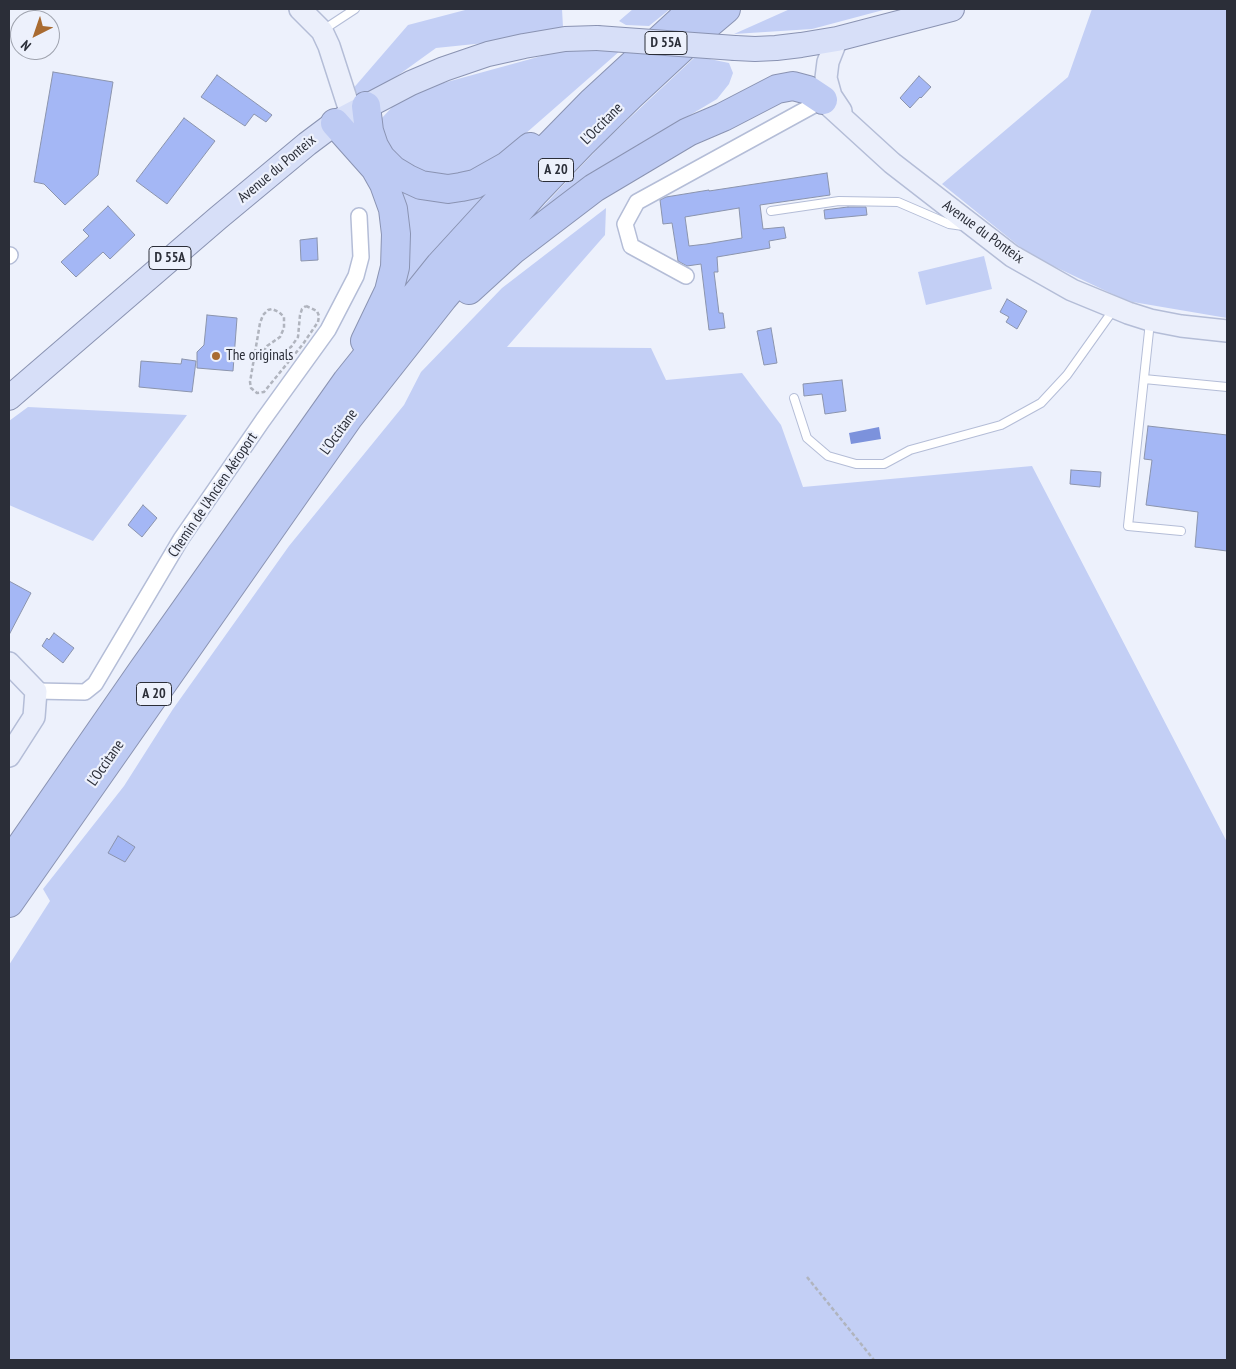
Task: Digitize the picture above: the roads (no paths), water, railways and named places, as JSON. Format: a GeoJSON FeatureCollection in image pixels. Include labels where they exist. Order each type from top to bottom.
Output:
{"type":"FeatureCollection","features":[{"type":"Feature","properties":{"kind":"highway","name":"L'Occitane"},"geometry":{"type":"LineString","coordinates":[[9,863],[347,381],[440,265],[547,148],[592,102],[693,9]]}},
{"type":"Feature","properties":{"kind":"highway","name":"L'Occitane"},"geometry":{"type":"LineString","coordinates":[[9,903],[349,417],[443,298],[535,192],[630,96],[726,9]]}},
{"type":"Feature","properties":{"kind":"highway"},"geometry":{"type":"LineString","coordinates":[[404,348],[424,338],[476,282],[514,249],[586,194],[688,132],[723,118],[777,89],[793,86],[808,90],[823,100]]}},
{"type":"Feature","properties":{"kind":"highway"},"geometry":{"type":"LineString","coordinates":[[351,114],[369,131],[374,146],[381,158],[393,170],[421,185],[448,189],[475,184],[507,166],[567,114],[592,102]]}},
{"type":"Feature","properties":{"kind":"highway"},"geometry":{"type":"LineString","coordinates":[[347,381],[389,291],[395,267],[396,234],[393,209],[384,184],[351,114]]}},
{"type":"Feature","properties":{"kind":"main road","name":"D 55A"},"geometry":{"type":"LineString","coordinates":[[837,39],[952,9]]}},
{"type":"Feature","properties":{"kind":"main road","name":"Avenue du Ponteix"},"geometry":{"type":"LineString","coordinates":[[9,398],[306,144],[351,114],[444,68],[488,54],[550,41],[597,38],[753,48],[801,45],[837,39]]}},
{"type":"Feature","properties":{"kind":"street"},"geometry":{"type":"LineString","coordinates":[[300,9],[322,32],[329,46],[351,114]]}},
{"type":"Feature","properties":{"kind":"street"},"geometry":{"type":"LineString","coordinates":[[837,39],[828,62],[826,78],[831,96],[853,128]]}},
{"type":"Feature","properties":{"kind":"street"},"geometry":{"type":"LineString","coordinates":[[686,276],[631,246],[625,224],[637,202],[823,100]]}},
{"type":"Feature","properties":{"kind":"street","name":"Avenue du Ponteix"},"geometry":{"type":"LineString","coordinates":[[823,100],[892,163],[1012,256],[1072,290],[1115,308],[1150,320],[1181,326],[1227,331]]}},
{"type":"Feature","properties":{"kind":"street","name":"Chemin de l'Ancien Aéroport"},"geometry":{"type":"LineString","coordinates":[[36,691],[85,692],[94,684],[181,539],[328,330],[356,276],[361,257],[359,216]]}},
{"type":"Feature","properties":{"kind":"street"},"geometry":{"type":"LineString","coordinates":[[9,663],[36,691],[34,717],[9,756]]}},
{"type":"Feature","properties":{"kind":"lane"},"geometry":{"type":"LineString","coordinates":[[322,32],[355,9]]}},
{"type":"Feature","properties":{"kind":"lane"},"geometry":{"type":"LineString","coordinates":[[770,211],[839,201],[898,202],[949,224],[975,228]]}},
{"type":"Feature","properties":{"kind":"lane"},"geometry":{"type":"LineString","coordinates":[[794,398],[807,438],[828,456],[856,464],[884,464],[910,450],[1001,425],[1041,403],[1067,375],[1115,308]]}},
{"type":"Feature","properties":{"kind":"lane"},"geometry":{"type":"LineString","coordinates":[[1150,320],[1128,526],[1181,531]]}},
{"type":"Feature","properties":{"kind":"lane"},"geometry":{"type":"LineString","coordinates":[[1144,379],[1227,387]]}},
{"type":"Feature","properties":{"kind":"water"},"geometry":{"type":"Polygon","coordinates":[[[879,427],[881,439],[851,444],[849,433],[879,427]]]}},
{"type":"Feature","properties":{"kind":"place","name":"The originals"},"geometry":{"type":"Point","coordinates":[216,356]}}]}
